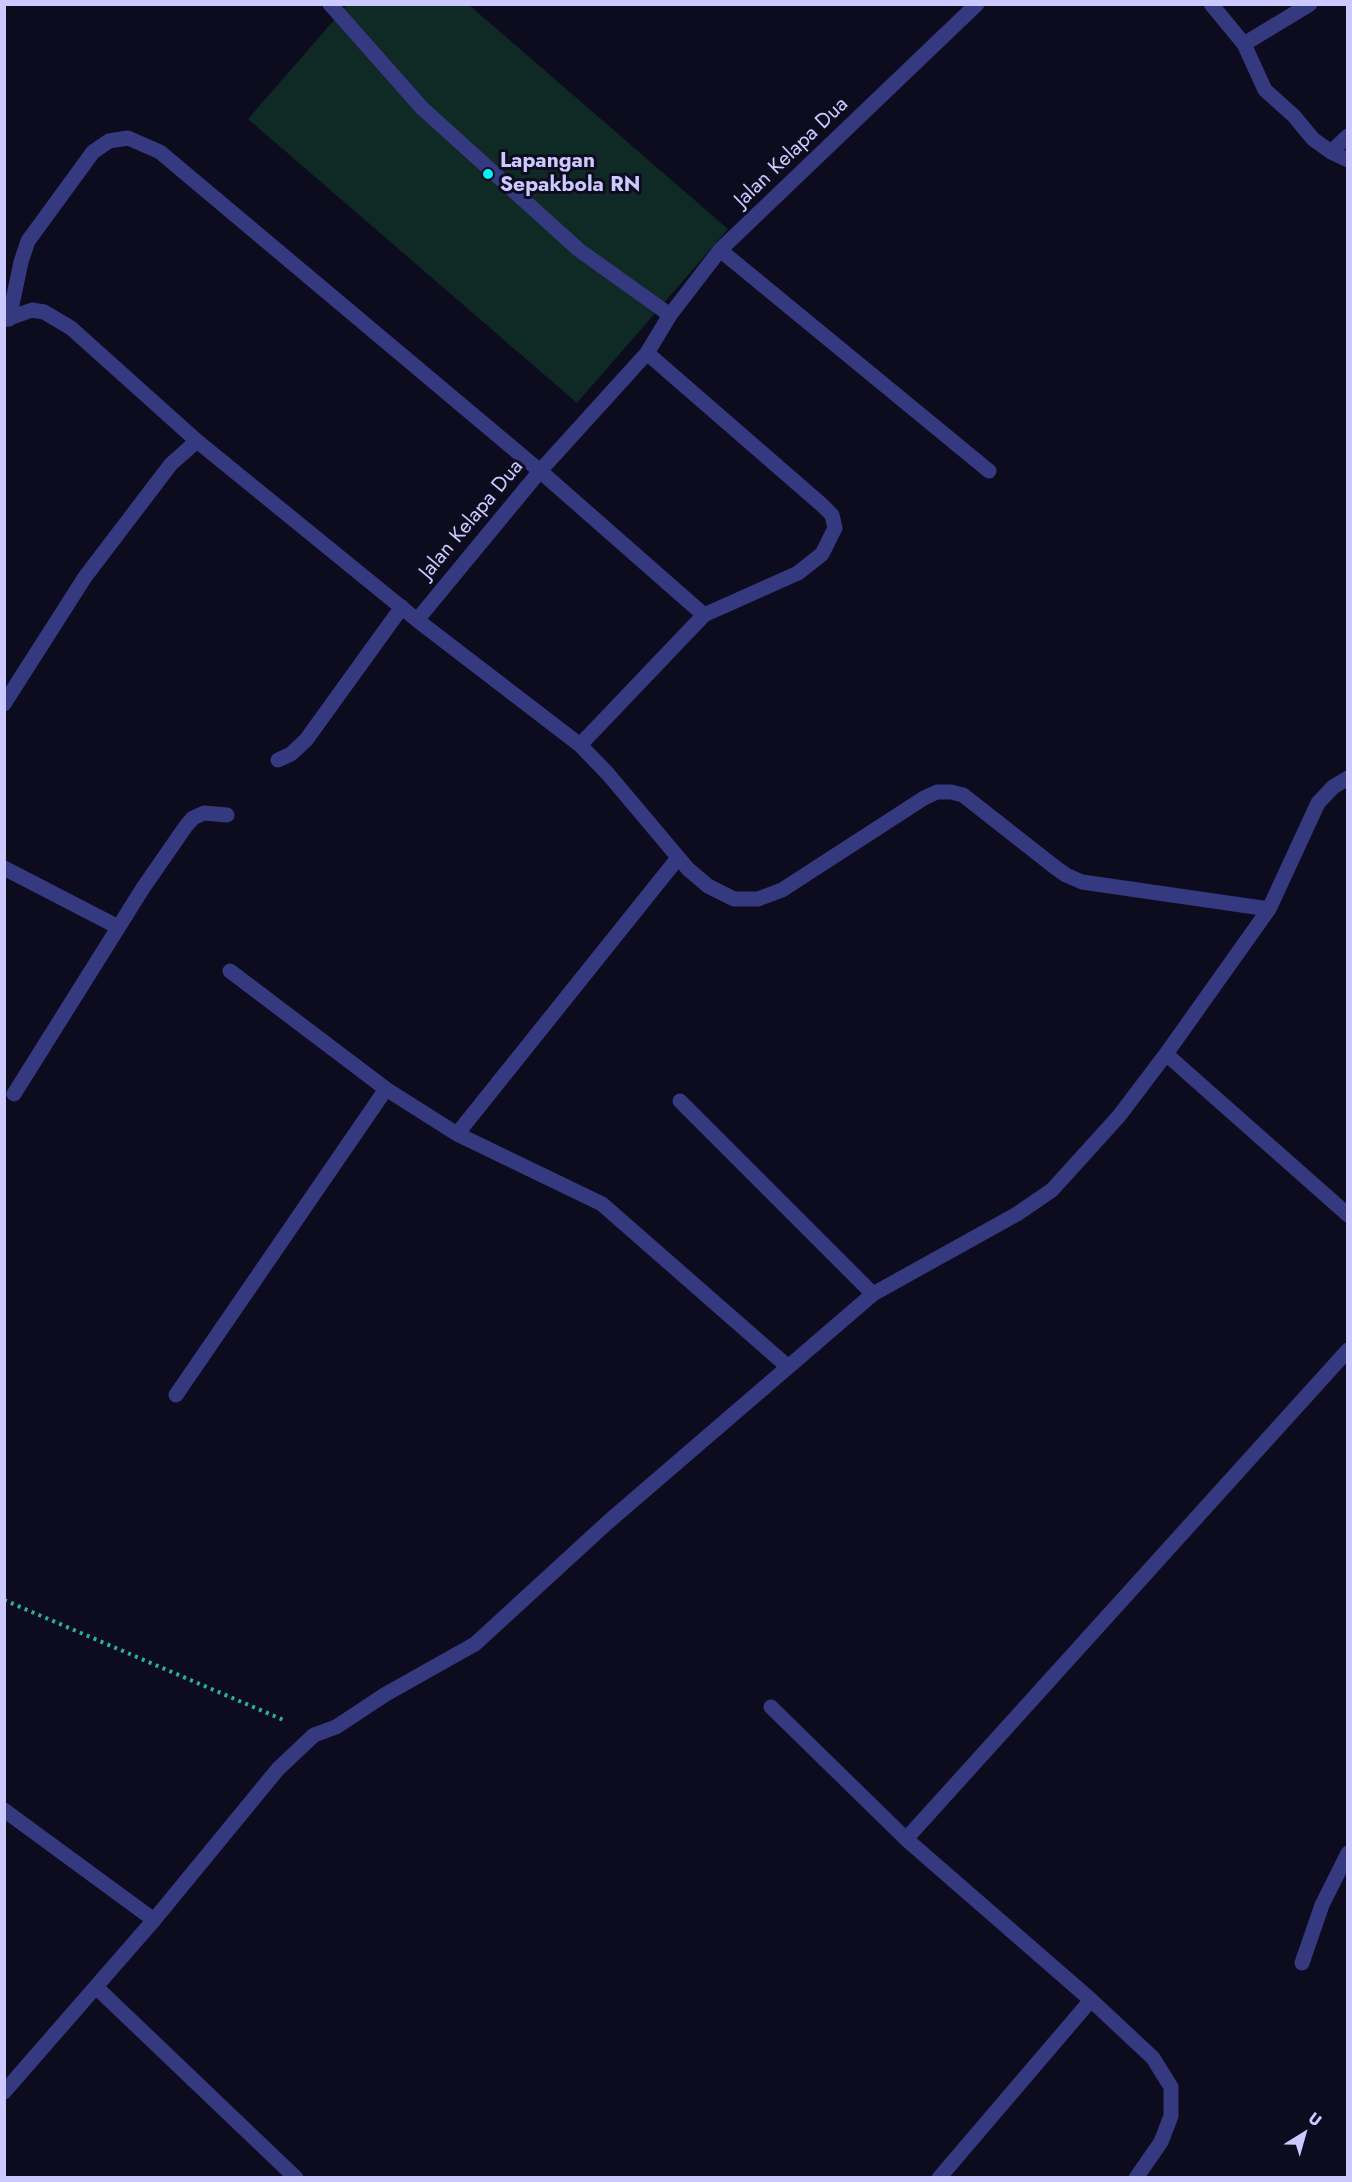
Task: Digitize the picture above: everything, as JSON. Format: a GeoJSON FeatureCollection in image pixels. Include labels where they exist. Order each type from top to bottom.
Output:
{"type":"FeatureCollection","features":[{"type":"Feature","properties":{"kind":"street"},"geometry":{"type":"LineString","coordinates":[[330,4],[431,116],[579,250],[670,315]]}},
{"type":"Feature","properties":{"kind":"street","name":"Jalan Kelapa Dua"},"geometry":{"type":"LineString","coordinates":[[417,620],[540,471],[647,353],[670,315],[720,250],[977,4]]}},
{"type":"Feature","properties":{"kind":"street"},"geometry":{"type":"LineString","coordinates":[[1211,4],[1244,44],[1265,90],[1294,116],[1313,139],[1347,160]]}},
{"type":"Feature","properties":{"kind":"street"},"geometry":{"type":"LineString","coordinates":[[1244,44],[1310,4]]}},
{"type":"Feature","properties":{"kind":"street"},"geometry":{"type":"LineString","coordinates":[[1331,152],[1347,136]]}},
{"type":"Feature","properties":{"kind":"street"},"geometry":{"type":"LineString","coordinates":[[7,319],[28,241],[93,152],[109,141],[128,138],[160,152],[540,471],[704,615]]}},
{"type":"Feature","properties":{"kind":"street"},"geometry":{"type":"LineString","coordinates":[[720,250],[989,471]]}},
{"type":"Feature","properties":{"kind":"street"},"geometry":{"type":"LineString","coordinates":[[7,319],[32,310],[44,312],[70,328],[197,441],[417,620],[580,745],[608,774],[688,869],[708,886],[734,899],[758,899],[782,890],[924,798],[937,792],[951,792],[963,795],[1056,868],[1082,882],[1269,909]]}},
{"type":"Feature","properties":{"kind":"street"},"geometry":{"type":"LineString","coordinates":[[580,745],[704,615],[798,573],[822,554],[835,528],[832,515],[647,353]]}},
{"type":"Feature","properties":{"kind":"street"},"geometry":{"type":"LineString","coordinates":[[4,704],[85,577],[171,464],[197,441]]}},
{"type":"Feature","properties":{"kind":"street"},"geometry":{"type":"LineString","coordinates":[[278,760],[291,754],[306,740],[402,608]]}},
{"type":"Feature","properties":{"kind":"street"},"geometry":{"type":"LineString","coordinates":[[4,2092],[154,1920],[278,1768],[314,1735],[336,1727],[387,1694],[476,1644],[608,1522],[873,1294],[1017,1214],[1052,1190],[1119,1116],[1166,1054],[1269,909],[1318,803],[1347,778]]}},
{"type":"Feature","properties":{"kind":"street"},"geometry":{"type":"LineString","coordinates":[[14,1094],[118,927],[186,826],[193,818],[204,813],[228,815]]}},
{"type":"Feature","properties":{"kind":"street"},"geometry":{"type":"LineString","coordinates":[[457,1134],[678,858]]}},
{"type":"Feature","properties":{"kind":"street"},"geometry":{"type":"LineString","coordinates":[[4,868],[118,927]]}},
{"type":"Feature","properties":{"kind":"street"},"geometry":{"type":"LineString","coordinates":[[230,971],[386,1089],[457,1134],[602,1204],[787,1366]]}},
{"type":"Feature","properties":{"kind":"street"},"geometry":{"type":"LineString","coordinates":[[1166,1054],[1347,1215]]}},
{"type":"Feature","properties":{"kind":"street"},"geometry":{"type":"LineString","coordinates":[[176,1395],[386,1089]]}},
{"type":"Feature","properties":{"kind":"street"},"geometry":{"type":"LineString","coordinates":[[680,1101],[873,1294]]}},
{"type":"Feature","properties":{"kind":"street"},"geometry":{"type":"LineString","coordinates":[[906,1839],[1347,1350]]}},
{"type":"Feature","properties":{"kind":"street"},"geometry":{"type":"LineString","coordinates":[[771,1707],[906,1839],[1153,2058],[1171,2087],[1171,2116],[1161,2142],[1136,2178]]}},
{"type":"Feature","properties":{"kind":"street"},"geometry":{"type":"LineString","coordinates":[[4,1810],[154,1920]]}},
{"type":"Feature","properties":{"kind":"street"},"geometry":{"type":"LineString","coordinates":[[1302,1963],[1322,1905],[1347,1853]]}},
{"type":"Feature","properties":{"kind":"street"},"geometry":{"type":"LineString","coordinates":[[96,1987],[296,2178]]}},
{"type":"Feature","properties":{"kind":"street"},"geometry":{"type":"LineString","coordinates":[[939,2178],[1090,2000]]}},
{"type":"Feature","properties":{"kind":"path"},"geometry":{"type":"LineString","coordinates":[[4,1600],[275,1716],[314,1735]]}},
{"type":"Feature","properties":{"kind":"green space","name":"Lapangan Sepakbola RN"},"geometry":{"type":"Polygon","coordinates":[[[347,5],[469,5],[728,229],[577,403],[248,119],[347,5]]]}},
{"type":"Feature","properties":{"kind":"place","name":"Lapangan Sepakbola RN"},"geometry":{"type":"Point","coordinates":[488,174]}}]}
